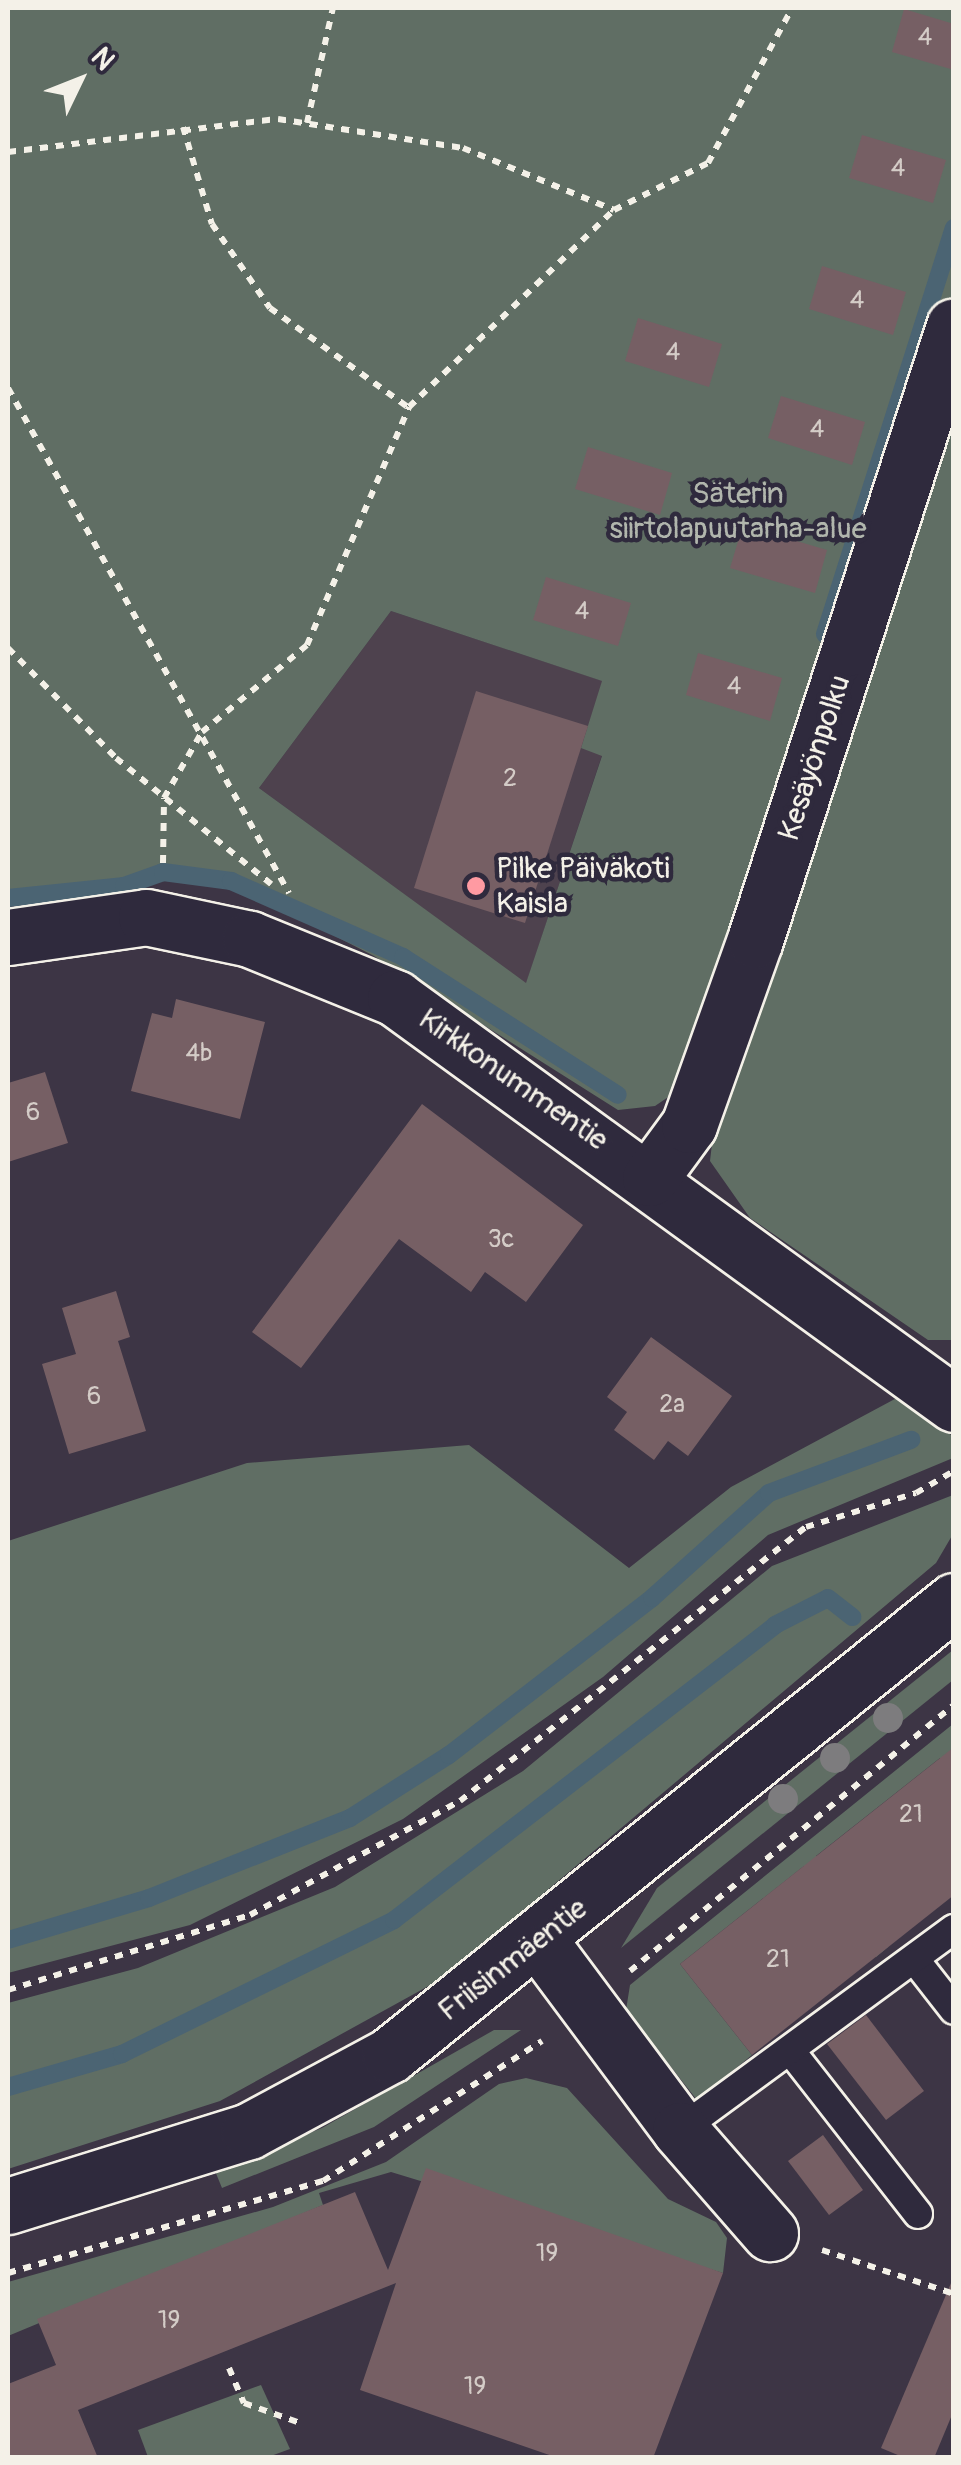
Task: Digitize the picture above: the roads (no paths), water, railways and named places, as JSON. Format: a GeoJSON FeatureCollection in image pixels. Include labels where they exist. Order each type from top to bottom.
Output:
{"type":"FeatureCollection","features":[{"type":"Feature","properties":{"kind":"street","name":"Kesäyönpolku"},"geometry":{"type":"LineString","coordinates":[[650,1178],[689,1125],[729,1014],[954,326]]}},
{"type":"Feature","properties":{"kind":"street","name":"Kirkkonummentie"},"geometry":{"type":"LineString","coordinates":[[8,937],[146,916],[250,938],[395,998],[650,1178],[954,1404]]}},
{"type":"Feature","properties":{"kind":"street","name":"Friisinmäentie"},"geometry":{"type":"LineString","coordinates":[[8,2206],[249,2131],[390,2055],[540,1942],[954,1600]]}},
{"type":"Feature","properties":{"kind":"street"},"geometry":{"type":"LineString","coordinates":[[540,1942],[680,2130],[770,2232]]}},
{"type":"Feature","properties":{"kind":"lane"},"geometry":{"type":"LineString","coordinates":[[680,2130],[794,2054],[954,1929]]}},
{"type":"Feature","properties":{"kind":"lane"},"geometry":{"type":"LineString","coordinates":[[915,1960],[954,2010]]}},
{"type":"Feature","properties":{"kind":"lane"},"geometry":{"type":"LineString","coordinates":[[794,2054],[918,2214]]}},
{"type":"Feature","properties":{"kind":"waterway"},"geometry":{"type":"LineString","coordinates":[[825,634],[954,228]]}},
{"type":"Feature","properties":{"kind":"waterway"},"geometry":{"type":"LineString","coordinates":[[8,898],[124,886],[163,872],[231,881],[403,957],[618,1095]]}},
{"type":"Feature","properties":{"kind":"waterway"},"geometry":{"type":"LineString","coordinates":[[8,1940],[149,1898],[350,1818],[449,1755],[652,1598],[769,1493],[911,1440]]}},
{"type":"Feature","properties":{"kind":"waterway"},"geometry":{"type":"LineString","coordinates":[[8,2087],[122,2054],[394,1920],[775,1625],[828,1598],[852,1617]]}},
{"type":"Feature","properties":{"kind":"place","name":"Pilke Päiväkoti Kaisla"},"geometry":{"type":"Point","coordinates":[476,886]}},
{"type":"Feature","properties":{"kind":"park label","name":"Säterin siirtolapuutarha-alue"},"geometry":{"type":"Point","coordinates":[738,511]}}]}
